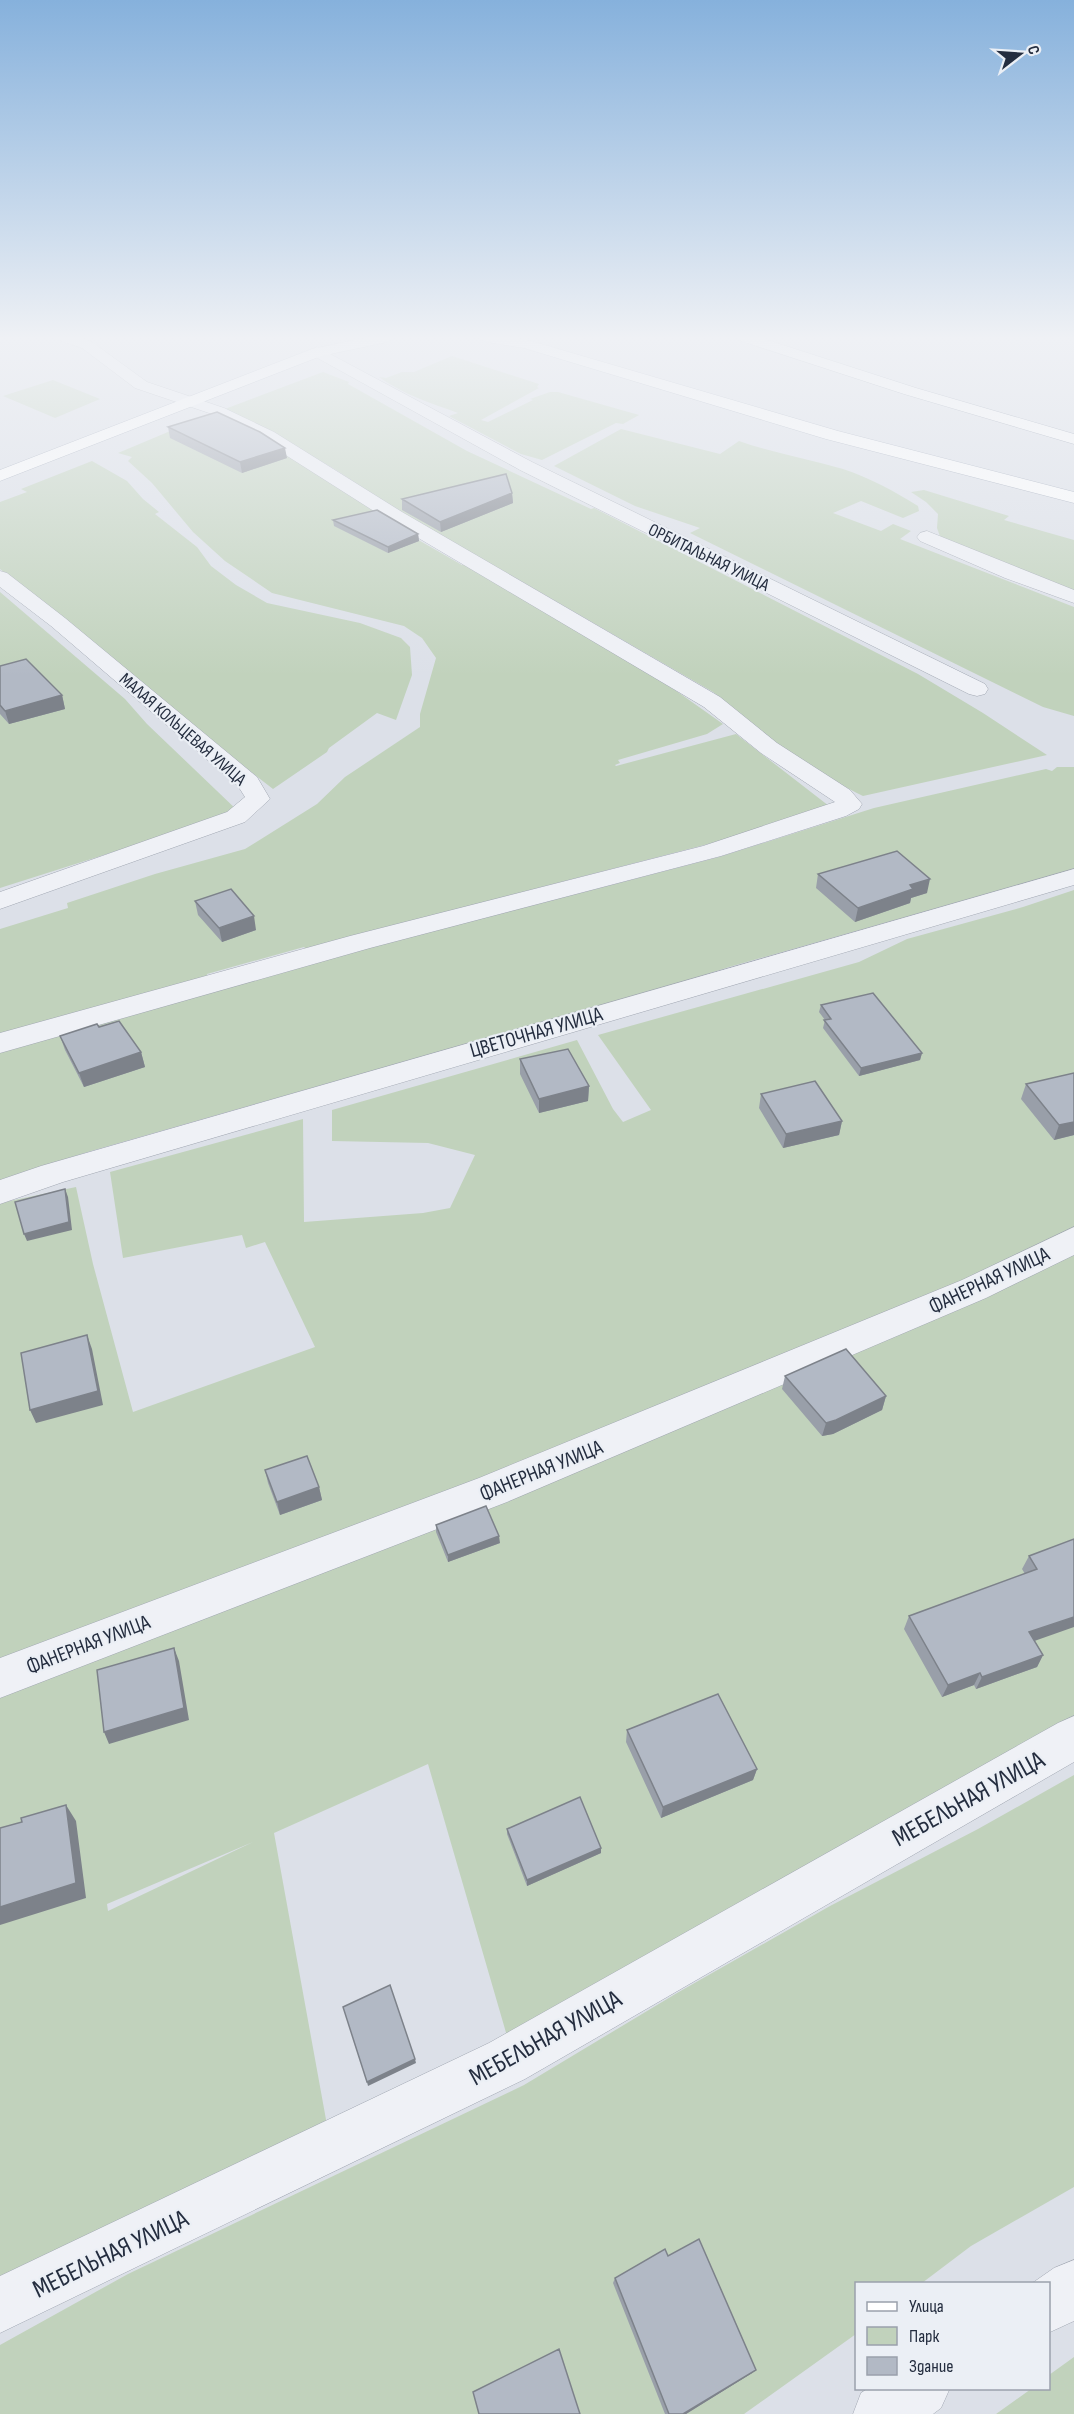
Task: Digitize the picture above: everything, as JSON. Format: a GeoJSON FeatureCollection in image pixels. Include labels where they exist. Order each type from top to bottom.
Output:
{"type":"FeatureCollection","features":[{"type":"Feature","properties":{"kind":"main road"},"geometry":{"type":"LineString","coordinates":[[0,476],[65,451]]}},
{"type":"Feature","properties":{"kind":"main road"},"geometry":{"type":"LineString","coordinates":[[892,451],[1074,498]]}},
{"type":"Feature","properties":{"kind":"street"},"geometry":{"type":"LineString","coordinates":[[0,1043],[360,942],[712,851],[837,811],[850,804],[841,795],[769,748],[712,702],[395,516],[291,451]]}},
{"type":"Feature","properties":{"kind":"street","name":"ОРБИТАЛЬНАЯ УЛИЦА"},"geometry":{"type":"LineString","coordinates":[[498,451],[977,689]]}},
{"type":"Feature","properties":{"kind":"street"},"geometry":{"type":"LineString","coordinates":[[927,537],[1012,574],[1074,597]]}},
{"type":"Feature","properties":{"kind":"street","name":"МАЛАЯ КОЛЬЦЕВАЯ УЛИЦА"},"geometry":{"type":"LineString","coordinates":[[0,578],[58,622],[248,782],[258,799],[236,817],[0,901]]}},
{"type":"Feature","properties":{"kind":"street","name":"ЦВЕТОЧНАЯ УЛИЦА"},"geometry":{"type":"LineString","coordinates":[[0,1192],[52,1174],[201,1130],[1074,877]]}},
{"type":"Feature","properties":{"kind":"street","name":"ФАНЕРНАЯ УЛИЦА"},"geometry":{"type":"LineString","coordinates":[[0,1678],[493,1490],[974,1288],[1074,1240]]}},
{"type":"Feature","properties":{"kind":"street","name":"МЕБЕЛЬНАЯ УЛИЦА"},"geometry":{"type":"LineString","coordinates":[[0,2305],[507,2061],[1074,1738]]}},
{"type":"Feature","properties":{"kind":"street"},"geometry":{"type":"LineString","coordinates":[[1050,2304],[1074,2288]]}},
{"type":"Feature","properties":{"kind":"street"},"geometry":{"type":"LineString","coordinates":[[882,2414],[918,2390]]}},
{"type":"Feature","properties":{"kind":"green space"},"geometry":{"type":"Polygon","coordinates":[[[124,451],[281,451],[415,538],[462,565],[465,564],[675,690],[723,724],[707,734],[618,760],[620,763],[616,766],[736,734],[829,806],[712,843],[307,950],[304,947],[207,974],[208,977],[0,1034],[0,929],[68,908],[67,903],[155,874],[245,849],[317,804],[345,777],[420,727],[420,714],[436,658],[422,638],[404,626],[272,593],[225,561],[193,532],[152,483],[128,461],[132,457],[118,453],[124,451]]]}},
{"type":"Feature","properties":{"kind":"green space"},"geometry":{"type":"Polygon","coordinates":[[[303,451],[466,451],[591,509],[594,508],[918,674],[1047,755],[863,796],[777,745],[713,692],[477,556],[420,526],[303,451]]]}},
{"type":"Feature","properties":{"kind":"green space"},"geometry":{"type":"Polygon","coordinates":[[[515,451],[561,451],[542,460],[515,451]]]}},
{"type":"Feature","properties":{"kind":"green space"},"geometry":{"type":"Polygon","coordinates":[[[582,451],[707,451],[720,454],[725,451],[772,451],[843,469],[882,485],[918,506],[919,511],[903,518],[861,501],[833,513],[881,531],[893,524],[911,531],[900,539],[1074,607],[1074,716],[1043,707],[690,533],[700,528],[635,506],[554,466],[582,451]]]}},
{"type":"Feature","properties":{"kind":"green space"},"geometry":{"type":"Polygon","coordinates":[[[92,461],[127,481],[159,512],[155,514],[197,547],[211,566],[236,585],[267,603],[360,623],[401,638],[410,647],[412,675],[396,720],[377,713],[329,748],[327,752],[273,789],[198,731],[0,569],[0,502],[27,492],[21,489],[92,461]]]}},
{"type":"Feature","properties":{"kind":"green space"},"geometry":{"type":"Polygon","coordinates":[[[924,490],[1009,516],[1004,520],[1074,540],[1074,595],[942,542],[937,528],[938,514],[911,492],[924,490]]]}},
{"type":"Feature","properties":{"kind":"green space"},"geometry":{"type":"Polygon","coordinates":[[[0,592],[125,699],[147,724],[239,812],[0,888],[0,592]]]}},
{"type":"Feature","properties":{"kind":"green space"},"geometry":{"type":"Polygon","coordinates":[[[1057,767],[1074,767],[1074,869],[729,967],[637,997],[91,1151],[0,1180],[0,1051],[364,949],[719,857],[874,808],[1046,769],[1052,771],[1057,767]]]}},
{"type":"Feature","properties":{"kind":"green space"},"geometry":{"type":"Polygon","coordinates":[[[1074,890],[1074,1230],[968,1280],[499,1471],[0,1661],[0,1203],[76,1187],[93,1264],[133,1412],[315,1347],[265,1242],[246,1248],[242,1235],[123,1258],[110,1172],[303,1119],[304,1222],[423,1213],[450,1208],[475,1155],[428,1143],[332,1141],[332,1110],[577,1040],[613,1109],[623,1122],[651,1110],[598,1035],[859,962],[907,939],[1023,907],[1074,890]]]}},
{"type":"Feature","properties":{"kind":"green space"},"geometry":{"type":"Polygon","coordinates":[[[1074,1255],[1074,1724],[507,2036],[428,1764],[274,1833],[327,2125],[0,2283],[0,1698],[755,1396],[1074,1255]],[[253,1842],[107,1904],[108,1911],[253,1842]]]}},
{"type":"Feature","properties":{"kind":"green space"},"geometry":{"type":"Polygon","coordinates":[[[1074,1775],[1074,2187],[971,2246],[923,2282],[855,2282],[855,2335],[744,2414],[0,2414],[0,2345],[128,2274],[524,2085],[677,1993],[830,1906],[978,1829],[1074,1775]]]}},
{"type":"Feature","properties":{"kind":"green space"},"geometry":{"type":"Polygon","coordinates":[[[1074,2357],[1074,2414],[996,2414],[1030,2390],[1050,2390],[1050,2374],[1074,2357]]]}},
{"type":"Feature","properties":{"kind":"building"},"geometry":{"type":"Polygon","coordinates":[[[217,451],[276,451],[240,462],[217,451]]]}},
{"type":"Feature","properties":{"kind":"building"},"geometry":{"type":"Polygon","coordinates":[[[506,474],[512,493],[440,522],[402,499],[506,474]]]}},
{"type":"Feature","properties":{"kind":"building"},"geometry":{"type":"Polygon","coordinates":[[[377,510],[418,534],[388,547],[333,520],[377,510]]]}},
{"type":"Feature","properties":{"kind":"building"},"geometry":{"type":"Polygon","coordinates":[[[26,659],[62,695],[5,711],[0,705],[0,666],[26,659]]]}},
{"type":"Feature","properties":{"kind":"building"},"geometry":{"type":"Polygon","coordinates":[[[897,851],[930,879],[910,885],[913,889],[858,908],[818,874],[897,851]]]}},
{"type":"Feature","properties":{"kind":"building"},"geometry":{"type":"Polygon","coordinates":[[[231,889],[254,916],[219,928],[195,901],[231,889]]]}},
{"type":"Feature","properties":{"kind":"building"},"geometry":{"type":"Polygon","coordinates":[[[873,993],[922,1053],[861,1068],[824,1020],[831,1019],[821,1005],[873,993]]]}},
{"type":"Feature","properties":{"kind":"building"},"geometry":{"type":"Polygon","coordinates":[[[119,1021],[141,1052],[79,1073],[60,1036],[97,1024],[99,1027],[119,1021]]]}},
{"type":"Feature","properties":{"kind":"building"},"geometry":{"type":"Polygon","coordinates":[[[568,1049],[589,1086],[539,1099],[520,1059],[568,1049]]]}},
{"type":"Feature","properties":{"kind":"building"},"geometry":{"type":"Polygon","coordinates":[[[1074,1073],[1074,1122],[1059,1125],[1026,1084],[1074,1073]]]}},
{"type":"Feature","properties":{"kind":"building"},"geometry":{"type":"Polygon","coordinates":[[[815,1081],[842,1121],[786,1134],[761,1094],[815,1081]]]}},
{"type":"Feature","properties":{"kind":"building"},"geometry":{"type":"Polygon","coordinates":[[[65,1189],[69,1222],[24,1234],[15,1202],[65,1189]]]}},
{"type":"Feature","properties":{"kind":"building"},"geometry":{"type":"Polygon","coordinates":[[[87,1335],[98,1391],[30,1410],[21,1353],[87,1335]]]}},
{"type":"Feature","properties":{"kind":"building"},"geometry":{"type":"Polygon","coordinates":[[[846,1349],[886,1396],[826,1423],[785,1376],[846,1349]]]}},
{"type":"Feature","properties":{"kind":"building"},"geometry":{"type":"Polygon","coordinates":[[[307,1456],[319,1487],[277,1502],[265,1470],[307,1456]]]}},
{"type":"Feature","properties":{"kind":"building"},"geometry":{"type":"Polygon","coordinates":[[[486,1506],[499,1536],[448,1555],[436,1525],[486,1506]]]}},
{"type":"Feature","properties":{"kind":"building"},"geometry":{"type":"Polygon","coordinates":[[[1074,1539],[1074,1617],[1029,1632],[1043,1655],[982,1677],[980,1673],[948,1685],[909,1616],[1037,1569],[1029,1556],[1074,1539]]]}},
{"type":"Feature","properties":{"kind":"building"},"geometry":{"type":"Polygon","coordinates":[[[174,1648],[184,1708],[104,1732],[97,1670],[174,1648]]]}},
{"type":"Feature","properties":{"kind":"building"},"geometry":{"type":"Polygon","coordinates":[[[718,1694],[757,1769],[663,1807],[627,1730],[718,1694]]]}},
{"type":"Feature","properties":{"kind":"building"},"geometry":{"type":"Polygon","coordinates":[[[580,1797],[601,1848],[527,1880],[507,1829],[580,1797]]]}},
{"type":"Feature","properties":{"kind":"building"},"geometry":{"type":"Polygon","coordinates":[[[66,1805],[76,1883],[0,1907],[0,1828],[22,1822],[21,1818],[66,1805]]]}},
{"type":"Feature","properties":{"kind":"building"},"geometry":{"type":"Polygon","coordinates":[[[390,1985],[415,2059],[367,2082],[343,2007],[390,1985]]]}},
{"type":"Feature","properties":{"kind":"building"},"geometry":{"type":"Polygon","coordinates":[[[699,2239],[756,2370],[683,2414],[669,2414],[615,2278],[665,2249],[668,2256],[699,2239]]]}},
{"type":"Feature","properties":{"kind":"building"},"geometry":{"type":"Polygon","coordinates":[[[559,2349],[580,2414],[479,2414],[473,2392],[559,2349]]]}}]}
